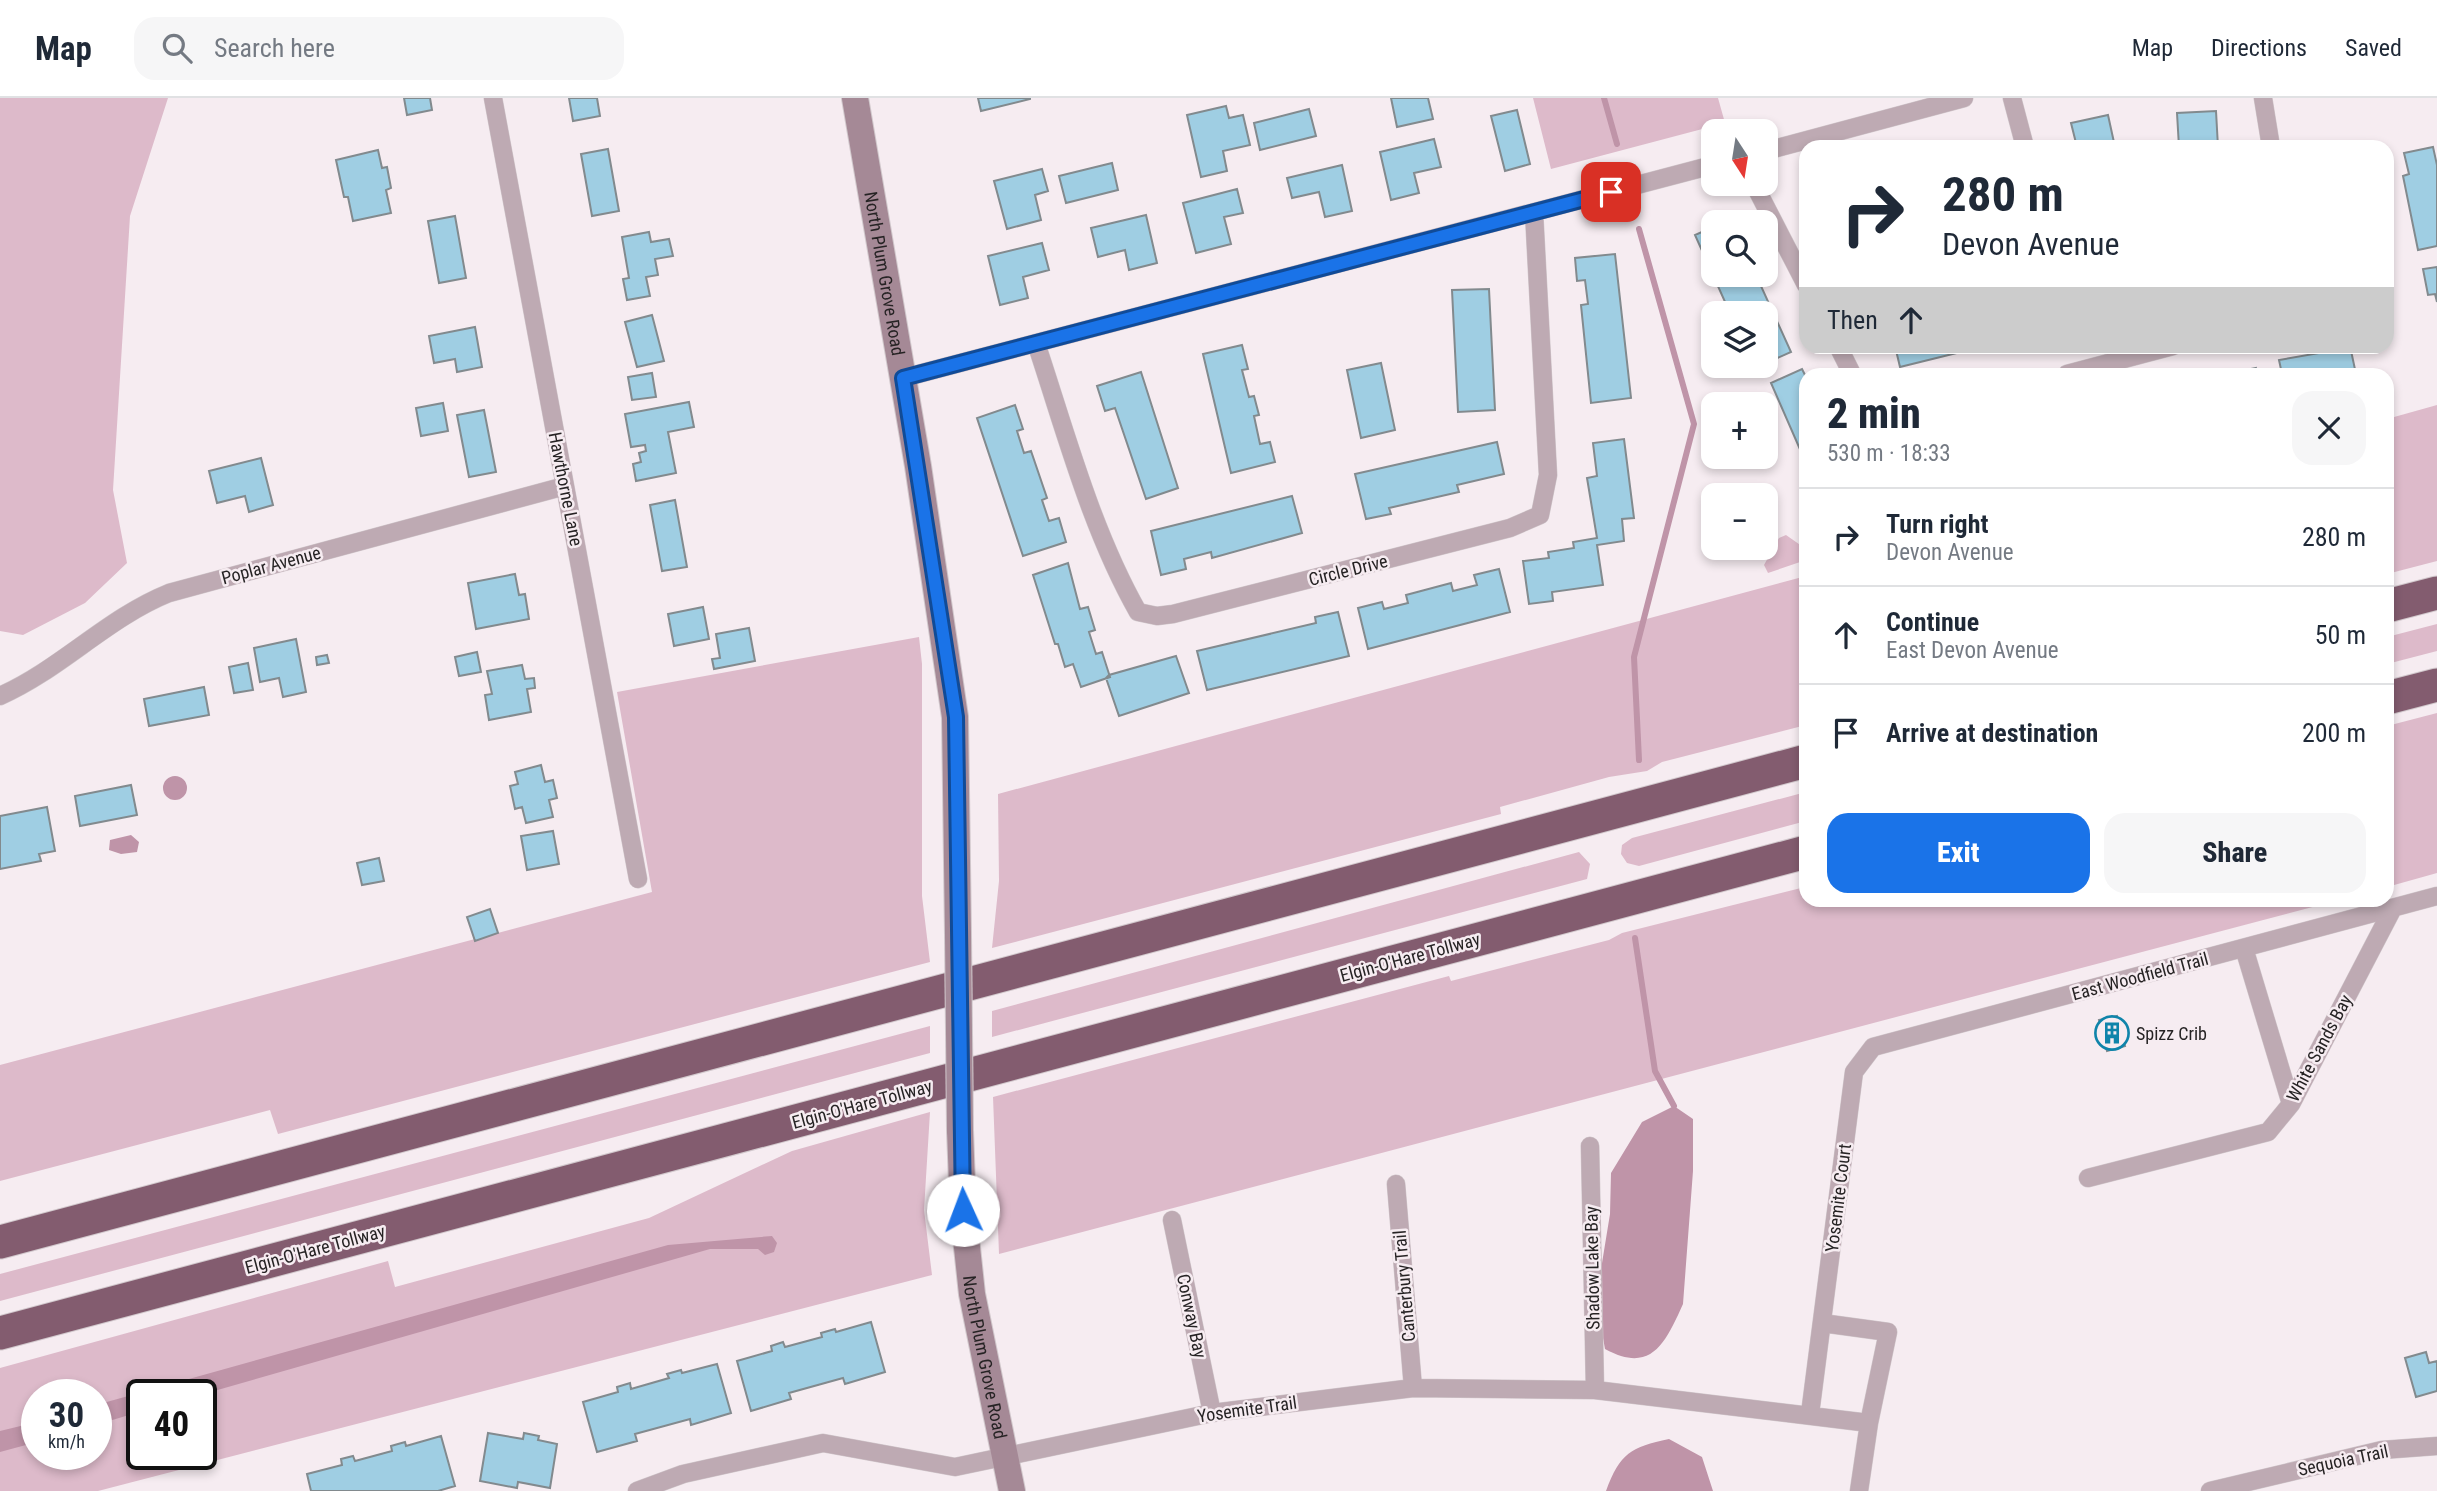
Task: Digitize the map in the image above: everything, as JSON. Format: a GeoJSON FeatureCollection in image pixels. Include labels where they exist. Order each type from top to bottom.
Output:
{"type":"FeatureCollection","features":[{"type":"Feature","properties":{"kind":"highway"},"geometry":{"type":"LineString","coordinates":[[2394,604],[2437,593]]}},
{"type":"Feature","properties":{"kind":"highway"},"geometry":{"type":"LineString","coordinates":[[2394,696],[2437,685]]}},
{"type":"Feature","properties":{"kind":"highway"},"geometry":{"type":"LineString","coordinates":[[0,1242],[1799,763]]}},
{"type":"Feature","properties":{"kind":"highway","name":"Elgin-O'Hare Tollway"},"geometry":{"type":"LineString","coordinates":[[0,1333],[1799,854]]}},
{"type":"Feature","properties":{"kind":"street","name":"Hawthorne Lane"},"geometry":{"type":"LineString","coordinates":[[493,98],[638,879]]}},
{"type":"Feature","properties":{"kind":"street","name":"North Plum Grove Road"},"geometry":{"type":"LineString","coordinates":[[855,98],[903,378],[956,717],[963,1210],[972,1294],[1012,1491]]}},
{"type":"Feature","properties":{"kind":"street"},"geometry":{"type":"LineString","coordinates":[[1807,140],[1964,98]]}},
{"type":"Feature","properties":{"kind":"street"},"geometry":{"type":"LineString","coordinates":[[2012,98],[2023,140]]}},
{"type":"Feature","properties":{"kind":"street"},"geometry":{"type":"LineString","coordinates":[[2263,98],[2270,140]]}},
{"type":"Feature","properties":{"kind":"street"},"geometry":{"type":"LineString","coordinates":[[1778,148],[1799,142]]}},
{"type":"Feature","properties":{"kind":"street"},"geometry":{"type":"LineString","coordinates":[[903,378],[1701,168]]}},
{"type":"Feature","properties":{"kind":"street"},"geometry":{"type":"LineString","coordinates":[[1760,196],[1799,271]]}},
{"type":"Feature","properties":{"kind":"street","name":"Circle Drive"},"geometry":{"type":"LineString","coordinates":[[1036,343],[1088,498],[1121,583],[1138,612],[1157,616],[1173,614],[1510,528],[1540,515],[1548,475],[1534,212]]}},
{"type":"Feature","properties":{"kind":"street"},"geometry":{"type":"LineString","coordinates":[[2090,368],[2143,354]]}},
{"type":"Feature","properties":{"kind":"street","name":"Poplar Avenue"},"geometry":{"type":"LineString","coordinates":[[0,696],[57,665],[125,614],[169,593],[565,486]]}},
{"type":"Feature","properties":{"kind":"street","name":"East Woodfield Trail"},"geometry":{"type":"LineString","coordinates":[[1854,1072],[1873,1047],[2437,896]]}},
{"type":"Feature","properties":{"kind":"street","name":"White Sands Bay"},"geometry":{"type":"LineString","coordinates":[[2088,1178],[2268,1132],[2291,1104],[2393,908]]}},
{"type":"Feature","properties":{"kind":"street"},"geometry":{"type":"LineString","coordinates":[[2244,948],[2291,1104]]}},
{"type":"Feature","properties":{"kind":"street","name":"Yosemite Court"},"geometry":{"type":"LineString","coordinates":[[1810,1414],[1854,1072]]}},
{"type":"Feature","properties":{"kind":"street","name":"Shadow Lake Bay"},"geometry":{"type":"LineString","coordinates":[[1590,1146],[1595,1390]]}},
{"type":"Feature","properties":{"kind":"street","name":"Canterbury Trail"},"geometry":{"type":"LineString","coordinates":[[1395,1184],[1413,1388]]}},
{"type":"Feature","properties":{"kind":"street","name":"Conway Bay"},"geometry":{"type":"LineString","coordinates":[[1172,1220],[1212,1413]]}},
{"type":"Feature","properties":{"kind":"street"},"geometry":{"type":"LineString","coordinates":[[1822,1323],[1888,1332],[1869,1423],[1859,1491]]}},
{"type":"Feature","properties":{"kind":"street","name":"Yosemite Trail"},"geometry":{"type":"LineString","coordinates":[[637,1491],[696,1471],[823,1443],[956,1467],[1212,1413],[1413,1388],[1595,1390],[1869,1423]]}},
{"type":"Feature","properties":{"kind":"street","name":"Sequoia Trail"},"geometry":{"type":"LineString","coordinates":[[2210,1491],[2382,1450],[2437,1446]]}},
{"type":"Feature","properties":{"kind":"shaded area"},"geometry":{"type":"Polygon","coordinates":[[[0,98],[168,98],[130,216],[113,490],[127,563],[85,603],[23,635],[0,631],[0,98]]]}},
{"type":"Feature","properties":{"kind":"shaded area"},"geometry":{"type":"Polygon","coordinates":[[[1533,98],[1718,98],[1724,119],[1701,119],[1701,129],[1551,169],[1533,98]]]}},
{"type":"Feature","properties":{"kind":"shaded area"},"geometry":{"type":"Polygon","coordinates":[[[2437,405],[2437,561],[2394,572],[2394,417],[2437,405]]]}},
{"type":"Feature","properties":{"kind":"shaded area"},"geometry":{"type":"Polygon","coordinates":[[[1786,535],[1799,544],[1799,562],[1768,573],[1764,565],[1767,560],[1778,560],[1778,540],[1786,535]]]}},
{"type":"Feature","properties":{"kind":"shaded area"},"geometry":{"type":"Polygon","coordinates":[[[1799,578],[1799,727],[1662,762],[1647,771],[1609,777],[1500,807],[1501,814],[992,948],[999,881],[998,794],[1799,578]]]}},
{"type":"Feature","properties":{"kind":"shaded area"},"geometry":{"type":"Polygon","coordinates":[[[2437,624],[2437,651],[2394,662],[2394,635],[2437,624]]]}},
{"type":"Feature","properties":{"kind":"shaded area"},"geometry":{"type":"Polygon","coordinates":[[[919,637],[922,664],[922,896],[930,962],[278,1134],[270,1110],[0,1181],[0,1065],[652,892],[617,692],[919,637]]]}},
{"type":"Feature","properties":{"kind":"shaded area"},"geometry":{"type":"Polygon","coordinates":[[[2437,713],[2437,873],[2394,885],[2394,724],[2437,713]]]}},
{"type":"Feature","properties":{"kind":"shaded area"},"geometry":{"type":"Polygon","coordinates":[[[175,776],[184,779],[187,788],[184,797],[175,800],[166,797],[163,788],[166,779],[175,776]]]}},
{"type":"Feature","properties":{"kind":"shaded area"},"geometry":{"type":"Polygon","coordinates":[[[1799,794],[1799,823],[1639,866],[1627,863],[1621,854],[1622,845],[1632,838],[1799,794]]]}},
{"type":"Feature","properties":{"kind":"shaded area"},"geometry":{"type":"Polygon","coordinates":[[[131,835],[139,842],[137,852],[121,854],[109,850],[110,840],[131,835]]]}},
{"type":"Feature","properties":{"kind":"shaded area"},"geometry":{"type":"Polygon","coordinates":[[[1579,852],[1590,864],[1587,879],[992,1037],[992,1011],[1579,852]]]}},
{"type":"Feature","properties":{"kind":"shaded area"},"geometry":{"type":"Polygon","coordinates":[[[1799,889],[1799,907],[2313,907],[999,1254],[993,1097],[1449,976],[1451,981],[1609,940],[1622,933],[1799,889]]]}},
{"type":"Feature","properties":{"kind":"shaded area"},"geometry":{"type":"Polygon","coordinates":[[[930,1026],[930,1053],[0,1301],[0,1274],[930,1026]]]}},
{"type":"Feature","properties":{"kind":"shaded area"},"geometry":{"type":"Polygon","coordinates":[[[1674,1106],[1693,1119],[1693,1171],[1683,1304],[1670,1331],[1654,1351],[1634,1358],[1621,1356],[1605,1349],[1596,1300],[1610,1214],[1611,1173],[1642,1122],[1674,1106]]]}},
{"type":"Feature","properties":{"kind":"shaded area"},"geometry":{"type":"Polygon","coordinates":[[[930,1112],[924,1210],[932,1275],[217,1460],[217,1379],[126,1379],[126,1470],[179,1470],[98,1491],[0,1491],[0,1368],[388,1261],[395,1287],[649,1218],[792,1151],[930,1112]]]}},
{"type":"Feature","properties":{"kind":"shaded area"},"geometry":{"type":"Polygon","coordinates":[[[772,1236],[777,1243],[774,1252],[765,1255],[758,1249],[710,1249],[217,1390],[217,1379],[189,1379],[668,1245],[772,1236]]]}},
{"type":"Feature","properties":{"kind":"shaded area"},"geometry":{"type":"Polygon","coordinates":[[[126,1397],[126,1416],[112,1420],[112,1401],[126,1397]]]}},
{"type":"Feature","properties":{"kind":"shaded area"},"geometry":{"type":"Polygon","coordinates":[[[21,1426],[21,1446],[0,1452],[0,1431],[21,1426]]]}},
{"type":"Feature","properties":{"kind":"shaded area"},"geometry":{"type":"Polygon","coordinates":[[[1669,1439],[1702,1457],[1713,1491],[1606,1491],[1616,1468],[1628,1454],[1645,1445],[1669,1439]]]}},
{"type":"Feature","properties":{"kind":"building"},"geometry":{"type":"Polygon","coordinates":[[[404,98],[430,98],[432,110],[407,115],[404,98]]]}},
{"type":"Feature","properties":{"kind":"building"},"geometry":{"type":"Polygon","coordinates":[[[569,98],[597,98],[600,116],[573,121],[569,98]]]}},
{"type":"Feature","properties":{"kind":"building"},"geometry":{"type":"Polygon","coordinates":[[[978,98],[1030,98],[1030,99],[981,111],[978,98]]]}},
{"type":"Feature","properties":{"kind":"building"},"geometry":{"type":"Polygon","coordinates":[[[1391,98],[1428,98],[1433,119],[1397,127],[1391,98]]]}},
{"type":"Feature","properties":{"kind":"building"},"geometry":{"type":"Polygon","coordinates":[[[1226,106],[1229,118],[1243,115],[1250,145],[1223,151],[1227,171],[1201,177],[1187,115],[1226,106]]]}},
{"type":"Feature","properties":{"kind":"building"},"geometry":{"type":"Polygon","coordinates":[[[1309,109],[1316,136],[1260,150],[1254,123],[1309,109]]]}},
{"type":"Feature","properties":{"kind":"building"},"geometry":{"type":"Polygon","coordinates":[[[1517,110],[1530,164],[1505,171],[1491,116],[1517,110]]]}},
{"type":"Feature","properties":{"kind":"building"},"geometry":{"type":"Polygon","coordinates":[[[2216,111],[2218,140],[2179,140],[2177,113],[2216,111]]]}},
{"type":"Feature","properties":{"kind":"building"},"geometry":{"type":"Polygon","coordinates":[[[2108,115],[2113,140],[2075,140],[2071,123],[2108,115]]]}},
{"type":"Feature","properties":{"kind":"building"},"geometry":{"type":"Polygon","coordinates":[[[1434,139],[1441,167],[1414,173],[1419,193],[1391,200],[1380,152],[1434,139]]]}},
{"type":"Feature","properties":{"kind":"building"},"geometry":{"type":"Polygon","coordinates":[[[2433,147],[2437,165],[2437,246],[2418,250],[2403,176],[2409,174],[2404,153],[2433,147]]]}},
{"type":"Feature","properties":{"kind":"building"},"geometry":{"type":"Polygon","coordinates":[[[608,149],[619,211],[592,216],[581,154],[608,149]]]}},
{"type":"Feature","properties":{"kind":"building"},"geometry":{"type":"Polygon","coordinates":[[[378,150],[382,168],[387,167],[391,188],[386,190],[391,213],[353,221],[348,197],[344,197],[336,160],[378,150]]]}},
{"type":"Feature","properties":{"kind":"building"},"geometry":{"type":"Polygon","coordinates":[[[1112,163],[1118,190],[1066,203],[1059,176],[1112,163]]]}},
{"type":"Feature","properties":{"kind":"building"},"geometry":{"type":"Polygon","coordinates":[[[1342,165],[1352,211],[1325,217],[1319,192],[1292,198],[1287,178],[1342,165]]]}},
{"type":"Feature","properties":{"kind":"building"},"geometry":{"type":"Polygon","coordinates":[[[1042,169],[1048,191],[1035,195],[1041,220],[1007,229],[994,181],[1042,169]]]}},
{"type":"Feature","properties":{"kind":"building"},"geometry":{"type":"Polygon","coordinates":[[[1237,189],[1243,213],[1224,217],[1231,244],[1196,253],[1183,203],[1237,189]]]}},
{"type":"Feature","properties":{"kind":"building"},"geometry":{"type":"Polygon","coordinates":[[[1146,215],[1157,263],[1129,270],[1125,250],[1098,257],[1091,228],[1146,215]]]}},
{"type":"Feature","properties":{"kind":"building"},"geometry":{"type":"Polygon","coordinates":[[[455,216],[466,278],[439,283],[428,221],[455,216]]]}},
{"type":"Feature","properties":{"kind":"building"},"geometry":{"type":"Polygon","coordinates":[[[649,232],[651,242],[669,239],[673,256],[655,259],[658,275],[646,277],[650,296],[627,300],[623,279],[629,278],[622,237],[649,232]]]}},
{"type":"Feature","properties":{"kind":"building"},"geometry":{"type":"Polygon","coordinates":[[[1701,232],[1701,248],[1695,235],[1701,232]]]}},
{"type":"Feature","properties":{"kind":"building"},"geometry":{"type":"Polygon","coordinates":[[[1042,243],[1049,270],[1023,277],[1028,298],[1000,305],[988,256],[1042,243]]]}},
{"type":"Feature","properties":{"kind":"building"},"geometry":{"type":"Polygon","coordinates":[[[1615,254],[1631,398],[1591,403],[1581,305],[1588,304],[1585,280],[1577,281],[1575,258],[1615,254]]]}},
{"type":"Feature","properties":{"kind":"building"},"geometry":{"type":"Polygon","coordinates":[[[2437,267],[2437,302],[2435,294],[2428,295],[2423,269],[2437,267]]]}},
{"type":"Feature","properties":{"kind":"building"},"geometry":{"type":"Polygon","coordinates":[[[1718,287],[1761,287],[1768,301],[1725,301],[1718,287]]]}},
{"type":"Feature","properties":{"kind":"building"},"geometry":{"type":"Polygon","coordinates":[[[1489,289],[1495,410],[1458,412],[1452,290],[1489,289]]]}},
{"type":"Feature","properties":{"kind":"building"},"geometry":{"type":"Polygon","coordinates":[[[652,315],[664,361],[637,367],[625,322],[652,315]]]}},
{"type":"Feature","properties":{"kind":"building"},"geometry":{"type":"Polygon","coordinates":[[[1778,323],[1791,352],[1778,358],[1778,323]]]}},
{"type":"Feature","properties":{"kind":"building"},"geometry":{"type":"Polygon","coordinates":[[[475,327],[482,367],[457,372],[455,359],[434,363],[429,336],[475,327]]]}},
{"type":"Feature","properties":{"kind":"building"},"geometry":{"type":"Polygon","coordinates":[[[1242,345],[1248,369],[1242,370],[1249,397],[1254,396],[1259,415],[1254,416],[1260,444],[1270,442],[1275,462],[1231,473],[1203,354],[1242,345]]]}},
{"type":"Feature","properties":{"kind":"building"},"geometry":{"type":"Polygon","coordinates":[[[1897,354],[1953,354],[1900,367],[1897,354]]]}},
{"type":"Feature","properties":{"kind":"building"},"geometry":{"type":"Polygon","coordinates":[[[2314,354],[2352,354],[2355,368],[2281,368],[2279,360],[2314,354]]]}},
{"type":"Feature","properties":{"kind":"building"},"geometry":{"type":"Polygon","coordinates":[[[1381,363],[1395,430],[1361,438],[1347,370],[1381,363]]]}},
{"type":"Feature","properties":{"kind":"building"},"geometry":{"type":"Polygon","coordinates":[[[1799,370],[1799,447],[1778,399],[1778,392],[1775,392],[1771,383],[1799,370]]]}},
{"type":"Feature","properties":{"kind":"building"},"geometry":{"type":"Polygon","coordinates":[[[1141,372],[1178,488],[1146,499],[1115,408],[1105,411],[1097,386],[1141,372]]]}},
{"type":"Feature","properties":{"kind":"building"},"geometry":{"type":"Polygon","coordinates":[[[652,373],[656,397],[632,400],[628,377],[652,373]]]}},
{"type":"Feature","properties":{"kind":"building"},"geometry":{"type":"Polygon","coordinates":[[[689,402],[694,427],[668,432],[676,473],[636,481],[633,464],[641,462],[639,453],[646,451],[645,445],[631,447],[625,414],[689,402]]]}},
{"type":"Feature","properties":{"kind":"building"},"geometry":{"type":"Polygon","coordinates":[[[443,403],[448,431],[421,436],[416,408],[443,403]]]}},
{"type":"Feature","properties":{"kind":"building"},"geometry":{"type":"Polygon","coordinates":[[[1015,405],[1023,429],[1017,431],[1024,453],[1031,451],[1047,498],[1042,500],[1049,521],[1059,518],[1066,542],[1023,556],[977,418],[1015,405]]]}},
{"type":"Feature","properties":{"kind":"building"},"geometry":{"type":"Polygon","coordinates":[[[484,410],[496,472],[469,477],[457,415],[484,410]]]}},
{"type":"Feature","properties":{"kind":"building"},"geometry":{"type":"Polygon","coordinates":[[[1624,439],[1634,518],[1622,519],[1624,541],[1597,545],[1603,585],[1552,592],[1553,601],[1529,604],[1523,561],[1549,558],[1548,552],[1574,548],[1573,542],[1597,538],[1587,478],[1597,476],[1593,443],[1624,439]]]}},
{"type":"Feature","properties":{"kind":"building"},"geometry":{"type":"Polygon","coordinates":[[[1497,442],[1504,474],[1457,485],[1459,492],[1389,508],[1391,514],[1366,519],[1355,474],[1497,442]]]}},
{"type":"Feature","properties":{"kind":"building"},"geometry":{"type":"Polygon","coordinates":[[[261,458],[273,505],[249,512],[245,496],[217,503],[209,471],[261,458]]]}},
{"type":"Feature","properties":{"kind":"building"},"geometry":{"type":"Polygon","coordinates":[[[1292,496],[1302,533],[1212,558],[1211,552],[1184,559],[1186,569],[1161,575],[1151,531],[1292,496]]]}},
{"type":"Feature","properties":{"kind":"building"},"geometry":{"type":"Polygon","coordinates":[[[675,500],[687,567],[662,571],[650,505],[675,500]]]}},
{"type":"Feature","properties":{"kind":"building"},"geometry":{"type":"Polygon","coordinates":[[[1068,563],[1080,609],[1088,607],[1095,630],[1089,632],[1096,654],[1102,652],[1110,677],[1081,687],[1073,664],[1065,667],[1058,644],[1055,644],[1033,575],[1068,563]]]}},
{"type":"Feature","properties":{"kind":"building"},"geometry":{"type":"Polygon","coordinates":[[[1499,569],[1510,612],[1368,649],[1358,608],[1382,602],[1384,609],[1408,603],[1406,595],[1451,583],[1453,591],[1477,585],[1474,575],[1499,569]]]}},
{"type":"Feature","properties":{"kind":"building"},"geometry":{"type":"Polygon","coordinates":[[[515,574],[519,595],[525,594],[529,619],[476,629],[468,583],[515,574]]]}},
{"type":"Feature","properties":{"kind":"building"},"geometry":{"type":"Polygon","coordinates":[[[703,607],[709,639],[674,646],[668,614],[703,607]]]}},
{"type":"Feature","properties":{"kind":"building"},"geometry":{"type":"Polygon","coordinates":[[[1338,612],[1349,656],[1207,690],[1197,651],[1316,623],[1315,617],[1338,612]]]}},
{"type":"Feature","properties":{"kind":"building"},"geometry":{"type":"Polygon","coordinates":[[[749,628],[755,661],[714,669],[712,659],[720,658],[716,634],[749,628]]]}},
{"type":"Feature","properties":{"kind":"building"},"geometry":{"type":"Polygon","coordinates":[[[296,639],[306,692],[283,697],[279,678],[260,682],[254,648],[296,639]]]}},
{"type":"Feature","properties":{"kind":"building"},"geometry":{"type":"Polygon","coordinates":[[[477,652],[481,672],[459,676],[455,657],[477,652]]]}},
{"type":"Feature","properties":{"kind":"building"},"geometry":{"type":"Polygon","coordinates":[[[327,655],[329,663],[317,665],[316,657],[327,655]]]}},
{"type":"Feature","properties":{"kind":"building"},"geometry":{"type":"Polygon","coordinates":[[[1176,656],[1189,693],[1119,716],[1106,678],[1176,656]]]}},
{"type":"Feature","properties":{"kind":"building"},"geometry":{"type":"Polygon","coordinates":[[[248,663],[253,690],[234,693],[229,667],[248,663]]]}},
{"type":"Feature","properties":{"kind":"building"},"geometry":{"type":"Polygon","coordinates":[[[522,665],[525,679],[534,678],[535,688],[527,689],[531,712],[489,720],[485,695],[492,694],[487,671],[522,665]]]}},
{"type":"Feature","properties":{"kind":"building"},"geometry":{"type":"Polygon","coordinates":[[[204,687],[209,715],[149,726],[144,699],[204,687]]]}},
{"type":"Feature","properties":{"kind":"building"},"geometry":{"type":"Polygon","coordinates":[[[541,765],[545,782],[553,780],[557,798],[549,800],[553,817],[526,823],[522,807],[515,809],[510,786],[518,784],[515,772],[541,765]]]}},
{"type":"Feature","properties":{"kind":"building"},"geometry":{"type":"Polygon","coordinates":[[[131,785],[137,815],[80,826],[75,796],[131,785]]]}},
{"type":"Feature","properties":{"kind":"building"},"geometry":{"type":"Polygon","coordinates":[[[47,807],[55,851],[39,854],[41,861],[0,869],[0,816],[47,807]]]}},
{"type":"Feature","properties":{"kind":"building"},"geometry":{"type":"Polygon","coordinates":[[[553,831],[559,864],[527,870],[521,836],[553,831]]]}},
{"type":"Feature","properties":{"kind":"building"},"geometry":{"type":"Polygon","coordinates":[[[379,858],[384,881],[362,885],[357,863],[379,858]]]}},
{"type":"Feature","properties":{"kind":"building"},"geometry":{"type":"Polygon","coordinates":[[[490,909],[498,933],[475,941],[467,917],[490,909]]]}},
{"type":"Feature","properties":{"kind":"building","name":"Spizz Crib"},"geometry":{"type":"Polygon","coordinates":[[[2117,1016],[2125,1046],[2107,1051],[2099,1020],[2117,1016]]]}},
{"type":"Feature","properties":{"kind":"building"},"geometry":{"type":"Polygon","coordinates":[[[871,1322],[885,1372],[845,1384],[843,1378],[789,1393],[791,1399],[751,1411],[737,1361],[772,1351],[771,1346],[783,1342],[785,1347],[822,1337],[821,1333],[835,1329],[836,1332],[871,1322]]]}},
{"type":"Feature","properties":{"kind":"building"},"geometry":{"type":"Polygon","coordinates":[[[2426,1352],[2429,1363],[2437,1361],[2437,1391],[2416,1397],[2405,1358],[2426,1352]]]}},
{"type":"Feature","properties":{"kind":"building"},"geometry":{"type":"Polygon","coordinates":[[[717,1364],[731,1413],[691,1425],[690,1419],[635,1434],[637,1441],[597,1452],[583,1402],[618,1392],[617,1387],[630,1383],[631,1389],[669,1378],[667,1374],[717,1364]]]}},
{"type":"Feature","properties":{"kind":"building"},"geometry":{"type":"Polygon","coordinates":[[[488,1433],[523,1439],[524,1433],[539,1436],[538,1440],[557,1444],[550,1488],[518,1482],[517,1488],[480,1481],[488,1433]]]}},
{"type":"Feature","properties":{"kind":"building"},"geometry":{"type":"Polygon","coordinates":[[[441,1436],[455,1486],[438,1491],[311,1491],[307,1474],[342,1465],[341,1459],[353,1456],[355,1461],[392,1451],[391,1446],[405,1442],[406,1446],[441,1436]]]}},
{"type":"Feature","properties":{"kind":"waterway"},"geometry":{"type":"LineString","coordinates":[[1604,98],[1617,144]]}},
{"type":"Feature","properties":{"kind":"waterway"},"geometry":{"type":"LineString","coordinates":[[1639,229],[1694,424],[1634,657],[1639,760]]}},
{"type":"Feature","properties":{"kind":"waterway"},"geometry":{"type":"LineString","coordinates":[[1635,938],[1655,1071],[1674,1106]]}},
{"type":"Feature","properties":{"kind":"place","name":"Spizz Crib"},"geometry":{"type":"Point","coordinates":[2112,1033]}},
{"type":"Feature","properties":{"kind":"route"},"geometry":{"type":"LineString","coordinates":[[963,1210],[956,717],[903,378],[1611,192]]}}]}
